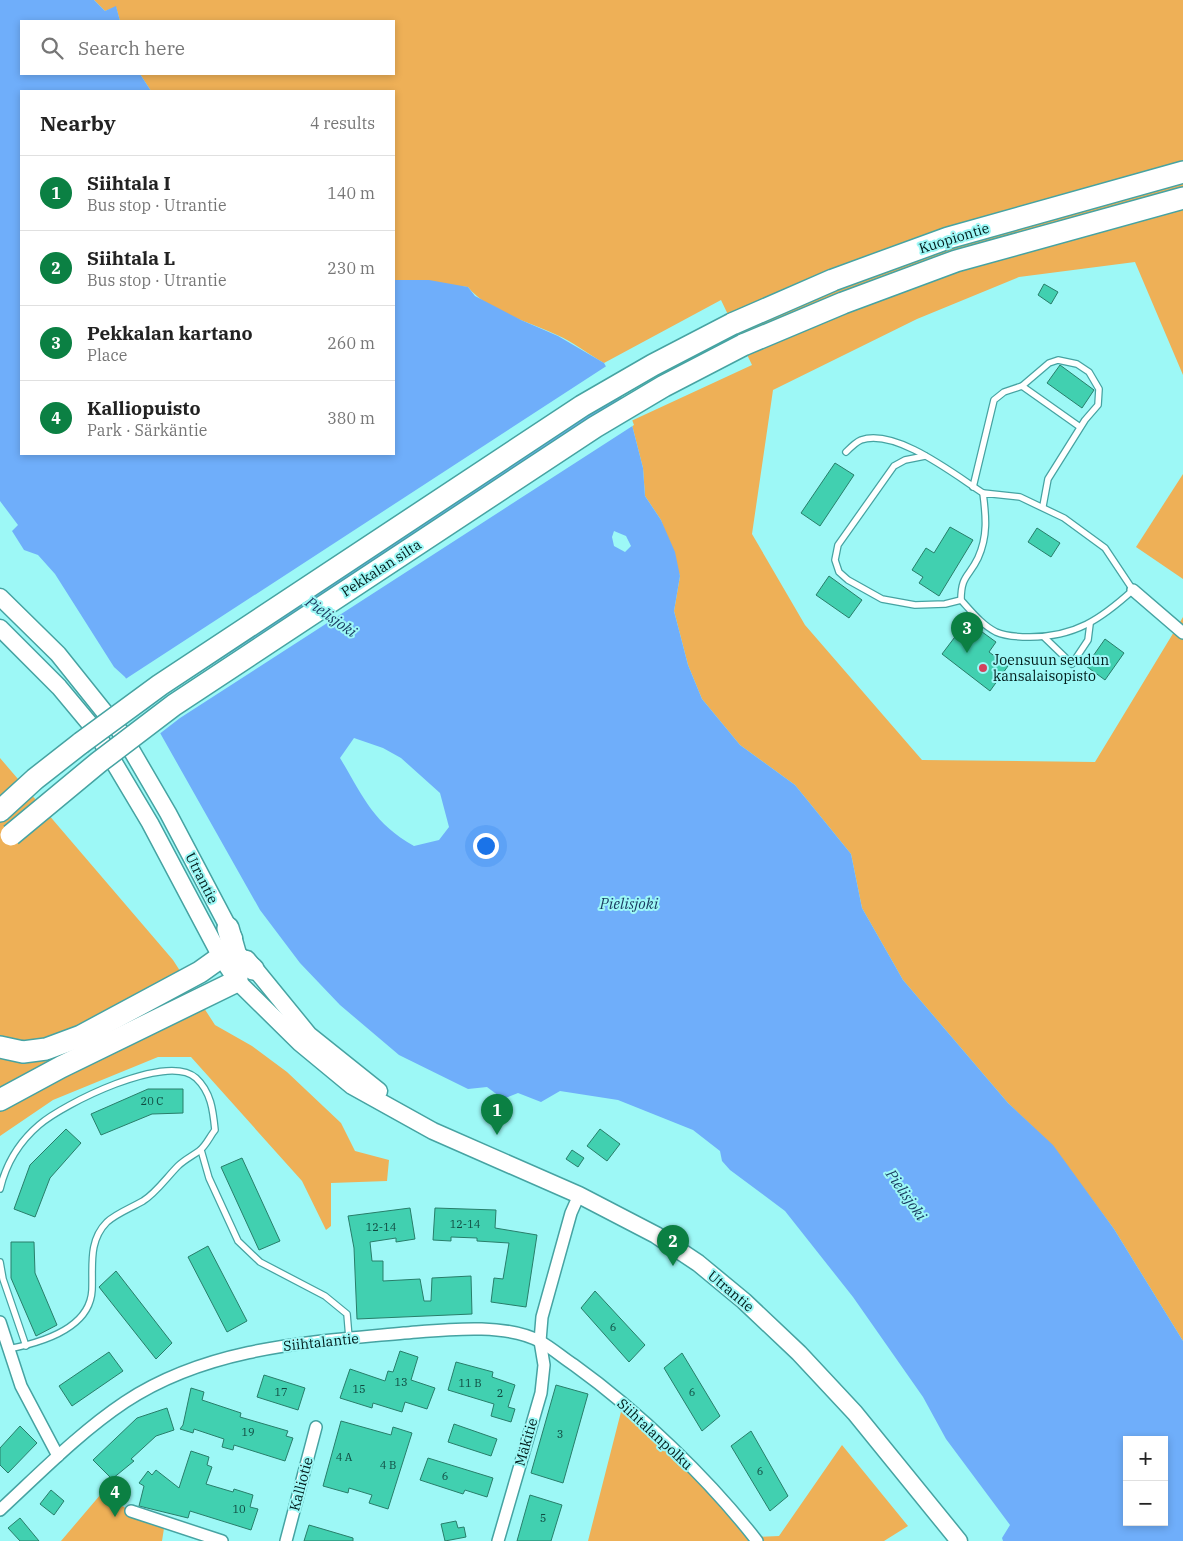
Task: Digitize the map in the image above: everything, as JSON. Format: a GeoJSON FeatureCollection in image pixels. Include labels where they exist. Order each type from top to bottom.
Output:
{"type":"FeatureCollection","features":[{"type":"Feature","properties":{"kind":"highway","name":"Kuopiontie"},"geometry":{"type":"LineString","coordinates":[[732,324],[833,280],[948,238],[1180,172]]}},
{"type":"Feature","properties":{"kind":"highway","name":"Kuopiontie"},"geometry":{"type":"LineString","coordinates":[[743,345],[842,303],[956,262],[1182,198]]}},
{"type":"Feature","properties":{"kind":"highway","name":"Pekkalan silta"},"geometry":{"type":"LineString","coordinates":[[0,811],[50,767],[168,680],[582,406],[653,365],[732,324]]}},
{"type":"Feature","properties":{"kind":"highway","name":"Pekkalan silta"},"geometry":{"type":"LineString","coordinates":[[5,840],[98,762],[174,705],[595,427],[664,386],[743,345]]}},
{"type":"Feature","properties":{"kind":"highway"},"geometry":{"type":"LineString","coordinates":[[0,1100],[61,1067],[245,975],[229,956],[228,928]]}},
{"type":"Feature","properties":{"kind":"highway"},"geometry":{"type":"LineString","coordinates":[[0,1047],[23,1052],[46,1049],[81,1036],[229,956]]}},
{"type":"Feature","properties":{"kind":"main road","name":"Utrantie"},"geometry":{"type":"LineString","coordinates":[[0,597],[58,654],[122,734],[168,813],[228,928],[245,975],[300,1043],[352,1086],[433,1131],[579,1195],[656,1235],[698,1263],[744,1301],[799,1353],[855,1413],[959,1541]]}},
{"type":"Feature","properties":{"kind":"main road","name":"Utrantie"},"geometry":{"type":"LineString","coordinates":[[0,628],[59,687],[101,740],[229,956]]}},
{"type":"Feature","properties":{"kind":"street"},"geometry":{"type":"LineString","coordinates":[[1133,590],[1183,633]]}},
{"type":"Feature","properties":{"kind":"street"},"geometry":{"type":"LineString","coordinates":[[540,1341],[542,1317],[571,1212],[579,1195]]}},
{"type":"Feature","properties":{"kind":"street"},"geometry":{"type":"LineString","coordinates":[[0,1322],[25,1393],[58,1456]]}},
{"type":"Feature","properties":{"kind":"street","name":"Siihtalantie"},"geometry":{"type":"LineString","coordinates":[[0,1510],[97,1422],[126,1401],[159,1382],[212,1362],[264,1348],[451,1329],[511,1332],[540,1341]]}},
{"type":"Feature","properties":{"kind":"street","name":"Mäkitie"},"geometry":{"type":"LineString","coordinates":[[498,1541],[540,1393],[544,1365],[540,1341]]}},
{"type":"Feature","properties":{"kind":"street","name":"Siihtalanpolku"},"geometry":{"type":"LineString","coordinates":[[540,1341],[623,1404],[708,1484],[757,1541]]}},
{"type":"Feature","properties":{"kind":"street","name":"Kalliotie"},"geometry":{"type":"LineString","coordinates":[[286,1541],[316,1427]]}},
{"type":"Feature","properties":{"kind":"street"},"geometry":{"type":"LineString","coordinates":[[131,1511],[222,1541]]}},
{"type":"Feature","properties":{"kind":"lane"},"geometry":{"type":"LineString","coordinates":[[974,487],[994,400],[1004,392],[1022,386],[1049,363],[1058,360],[1077,364],[1090,372],[1099,389],[1098,405],[1080,427],[1048,479],[1043,506]]}},
{"type":"Feature","properties":{"kind":"lane"},"geometry":{"type":"LineString","coordinates":[[1022,386],[1080,427]]}},
{"type":"Feature","properties":{"kind":"lane"},"geometry":{"type":"LineString","coordinates":[[846,452],[860,441],[880,438],[900,444],[925,456],[983,493],[1020,497],[1043,506],[1064,518],[1105,548],[1113,564],[1133,590],[1110,610],[1090,624],[1077,630],[1044,637],[1018,637],[996,632],[962,600],[961,587],[965,576],[978,558],[987,528],[983,493]]}},
{"type":"Feature","properties":{"kind":"lane"},"geometry":{"type":"LineString","coordinates":[[925,456],[905,460],[894,466],[838,545],[835,560],[839,572],[882,599],[915,604],[945,604],[962,600]]}},
{"type":"Feature","properties":{"kind":"lane"},"geometry":{"type":"LineString","coordinates":[[1044,637],[1072,664],[1088,640],[1090,624]]}},
{"type":"Feature","properties":{"kind":"lane"},"geometry":{"type":"LineString","coordinates":[[0,1188],[14,1152],[38,1126],[61,1108],[124,1081],[162,1071],[176,1070],[194,1076],[205,1090],[212,1105],[215,1130],[201,1150],[180,1164],[143,1201],[130,1206],[107,1223],[95,1241],[92,1257],[92,1292],[83,1315],[72,1325],[50,1337],[26,1346],[8,1349]]}},
{"type":"Feature","properties":{"kind":"lane"},"geometry":{"type":"LineString","coordinates":[[201,1150],[209,1178],[238,1241],[260,1262],[325,1296],[347,1314],[348,1338]]}},
{"type":"Feature","properties":{"kind":"lane"},"geometry":{"type":"LineString","coordinates":[[0,1262],[3,1279],[26,1346]]}},
{"type":"Feature","properties":{"kind":"shaded area"},"geometry":{"type":"Polygon","coordinates":[[[94,0],[1183,0],[1183,375],[1135,262],[1019,277],[917,319],[773,390],[752,534],[805,625],[922,760],[1095,762],[1183,617],[1183,1341],[1114,1229],[1051,1144],[1008,1103],[903,980],[862,908],[851,854],[795,785],[740,745],[702,699],[688,665],[674,611],[680,576],[661,520],[645,496],[643,468],[631,421],[752,365],[721,300],[604,363],[563,338],[486,303],[468,287],[395,280],[395,90],[150,90],[141,75],[395,75],[395,20],[120,20],[116,7],[105,11],[94,0]]]}},
{"type":"Feature","properties":{"kind":"shaded area"},"geometry":{"type":"Polygon","coordinates":[[[1183,474],[1183,579],[1136,547],[1183,474]]]}},
{"type":"Feature","properties":{"kind":"shaded area"},"geometry":{"type":"Polygon","coordinates":[[[0,758],[173,960],[215,1025],[252,1046],[287,1072],[341,1123],[355,1151],[389,1160],[387,1181],[331,1183],[331,1226],[326,1230],[302,1181],[191,1057],[158,1057],[53,1100],[0,1136],[0,758]]]}},
{"type":"Feature","properties":{"kind":"shaded area"},"geometry":{"type":"Polygon","coordinates":[[[623,1404],[754,1537],[779,1536],[842,1445],[908,1526],[884,1541],[588,1541],[623,1404]]]}},
{"type":"Feature","properties":{"kind":"shaded area"},"geometry":{"type":"Polygon","coordinates":[[[101,1494],[131,1511],[165,1522],[162,1541],[61,1541],[101,1494]]]}},
{"type":"Feature","properties":{"kind":"water","name":"Pielisjoki"},"geometry":{"type":"Polygon","coordinates":[[[0,0],[94,0],[105,11],[116,6],[120,20],[20,20],[20,75],[141,75],[150,90],[20,90],[20,455],[395,455],[395,280],[429,280],[468,287],[475,296],[521,320],[558,336],[604,363],[616,384],[631,421],[643,468],[645,496],[661,520],[675,552],[680,576],[674,611],[688,665],[702,699],[740,745],[795,785],[851,854],[862,908],[903,980],[1008,1103],[1053,1145],[1114,1229],[1183,1341],[1183,1541],[1003,1541],[1002,1538],[1010,1525],[946,1439],[923,1397],[853,1297],[785,1211],[730,1170],[722,1161],[720,1151],[693,1130],[618,1100],[560,1091],[541,1102],[518,1093],[503,1099],[487,1087],[468,1089],[399,1055],[340,1005],[300,963],[260,910],[155,724],[125,677],[114,667],[55,574],[38,555],[24,550],[12,531],[18,525],[0,501],[0,0]],[[614,531],[612,537],[614,546],[625,552],[631,546],[626,536],[614,531]],[[354,738],[340,758],[370,808],[388,828],[414,846],[439,840],[449,827],[440,793],[401,758],[383,748],[354,738]]]}},
{"type":"Feature","properties":{"kind":"pier"},"geometry":{"type":"Polygon","coordinates":[[[608,365],[618,383],[607,403],[172,684],[141,708],[124,680],[608,365]]]}},
{"type":"Feature","properties":{"kind":"pier"},"geometry":{"type":"Polygon","coordinates":[[[624,398],[634,425],[180,718],[158,735],[144,712],[164,696],[624,398]]]}},
{"type":"Feature","properties":{"kind":"building"},"geometry":{"type":"Polygon","coordinates":[[[1044,284],[1058,292],[1051,304],[1038,295],[1044,284]]]}},
{"type":"Feature","properties":{"kind":"building"},"geometry":{"type":"Polygon","coordinates":[[[1060,365],[1094,390],[1082,408],[1047,383],[1060,365]]]}},
{"type":"Feature","properties":{"kind":"building"},"geometry":{"type":"Polygon","coordinates":[[[835,463],[854,475],[820,526],[801,513],[835,463]]]}},
{"type":"Feature","properties":{"kind":"building"},"geometry":{"type":"Polygon","coordinates":[[[950,527],[973,540],[939,596],[919,583],[923,577],[912,570],[926,548],[934,553],[950,527]]]}},
{"type":"Feature","properties":{"kind":"building"},"geometry":{"type":"Polygon","coordinates":[[[1037,528],[1060,543],[1051,557],[1028,542],[1037,528]]]}},
{"type":"Feature","properties":{"kind":"building"},"geometry":{"type":"Polygon","coordinates":[[[829,576],[862,600],[849,618],[816,595],[829,576]]]}},
{"type":"Feature","properties":{"kind":"building"},"geometry":{"type":"Polygon","coordinates":[[[970,617],[980,627],[978,629],[996,642],[989,652],[1008,666],[990,691],[942,654],[970,617]]]}},
{"type":"Feature","properties":{"kind":"building"},"geometry":{"type":"Polygon","coordinates":[[[1105,639],[1124,653],[1105,680],[1086,666],[1105,639]]]}},
{"type":"Feature","properties":{"kind":"building"},"geometry":{"type":"Polygon","coordinates":[[[148,1089],[183,1089],[183,1113],[152,1114],[101,1135],[91,1114],[148,1089]]]}},
{"type":"Feature","properties":{"kind":"building"},"geometry":{"type":"Polygon","coordinates":[[[66,1129],[81,1143],[50,1178],[35,1217],[14,1209],[30,1165],[66,1129]]]}},
{"type":"Feature","properties":{"kind":"building"},"geometry":{"type":"Polygon","coordinates":[[[600,1129],[620,1144],[607,1161],[587,1146],[600,1129]]]}},
{"type":"Feature","properties":{"kind":"building"},"geometry":{"type":"Polygon","coordinates":[[[572,1150],[584,1158],[578,1167],[566,1159],[572,1150]]]}},
{"type":"Feature","properties":{"kind":"building"},"geometry":{"type":"Polygon","coordinates":[[[242,1158],[280,1241],[259,1250],[221,1167],[242,1158]]]}},
{"type":"Feature","properties":{"kind":"building"},"geometry":{"type":"Polygon","coordinates":[[[410,1208],[415,1239],[396,1242],[396,1238],[370,1242],[372,1261],[383,1261],[383,1281],[420,1279],[424,1301],[431,1301],[432,1278],[471,1276],[472,1314],[357,1319],[354,1248],[348,1216],[410,1208]]]}},
{"type":"Feature","properties":{"kind":"building"},"geometry":{"type":"Polygon","coordinates":[[[435,1208],[496,1210],[495,1228],[537,1235],[526,1307],[491,1302],[494,1278],[503,1279],[509,1243],[477,1241],[477,1238],[451,1237],[451,1241],[433,1240],[435,1208]]]}},
{"type":"Feature","properties":{"kind":"building"},"geometry":{"type":"Polygon","coordinates":[[[11,1242],[34,1242],[35,1273],[57,1325],[36,1336],[11,1278],[11,1242]]]}},
{"type":"Feature","properties":{"kind":"building"},"geometry":{"type":"Polygon","coordinates":[[[208,1246],[247,1321],[227,1332],[188,1257],[208,1246]]]}},
{"type":"Feature","properties":{"kind":"building"},"geometry":{"type":"Polygon","coordinates":[[[116,1271],[172,1343],[156,1359],[99,1287],[116,1271]]]}},
{"type":"Feature","properties":{"kind":"building"},"geometry":{"type":"Polygon","coordinates":[[[595,1291],[645,1345],[629,1362],[581,1308],[595,1291]]]}},
{"type":"Feature","properties":{"kind":"building"},"geometry":{"type":"Polygon","coordinates":[[[400,1351],[418,1357],[411,1380],[435,1388],[427,1409],[405,1402],[402,1412],[373,1403],[372,1408],[340,1398],[350,1369],[385,1381],[388,1371],[393,1372],[400,1351]]]}},
{"type":"Feature","properties":{"kind":"building"},"geometry":{"type":"Polygon","coordinates":[[[109,1352],[123,1371],[72,1406],[59,1386],[109,1352]]]}},
{"type":"Feature","properties":{"kind":"building"},"geometry":{"type":"Polygon","coordinates":[[[682,1353],[720,1416],[702,1431],[664,1368],[682,1353]]]}},
{"type":"Feature","properties":{"kind":"building"},"geometry":{"type":"Polygon","coordinates":[[[456,1362],[493,1372],[492,1377],[515,1385],[508,1407],[515,1409],[511,1422],[491,1416],[494,1404],[448,1390],[456,1362]]]}},
{"type":"Feature","properties":{"kind":"building"},"geometry":{"type":"Polygon","coordinates":[[[264,1375],[305,1388],[298,1410],[257,1397],[264,1375]]]}},
{"type":"Feature","properties":{"kind":"building"},"geometry":{"type":"Polygon","coordinates":[[[556,1385],[588,1394],[563,1483],[531,1473],[556,1385]]]}},
{"type":"Feature","properties":{"kind":"building"},"geometry":{"type":"Polygon","coordinates":[[[191,1388],[204,1392],[202,1400],[241,1413],[240,1417],[288,1431],[286,1436],[293,1438],[285,1461],[234,1445],[233,1450],[222,1447],[224,1439],[194,1429],[193,1433],[180,1429],[183,1425],[191,1388]]]}},
{"type":"Feature","properties":{"kind":"building"},"geometry":{"type":"Polygon","coordinates":[[[167,1408],[174,1430],[156,1436],[131,1459],[134,1461],[112,1479],[93,1460],[137,1418],[167,1408]]]}},
{"type":"Feature","properties":{"kind":"building"},"geometry":{"type":"Polygon","coordinates":[[[341,1421],[391,1435],[393,1427],[412,1433],[388,1509],[369,1503],[372,1495],[349,1488],[348,1493],[323,1486],[341,1421]]]}},
{"type":"Feature","properties":{"kind":"building"},"geometry":{"type":"Polygon","coordinates":[[[454,1424],[497,1439],[491,1456],[448,1442],[454,1424]]]}},
{"type":"Feature","properties":{"kind":"building"},"geometry":{"type":"Polygon","coordinates":[[[20,1426],[37,1443],[8,1473],[0,1465],[0,1448],[20,1426]]]}},
{"type":"Feature","properties":{"kind":"building"},"geometry":{"type":"Polygon","coordinates":[[[751,1431],[788,1496],[770,1511],[731,1446],[751,1431]]]}},
{"type":"Feature","properties":{"kind":"building"},"geometry":{"type":"Polygon","coordinates":[[[191,1451],[209,1457],[207,1465],[212,1467],[206,1484],[233,1492],[234,1489],[253,1495],[250,1507],[258,1509],[251,1530],[190,1511],[188,1518],[139,1506],[144,1486],[139,1483],[148,1471],[152,1475],[156,1470],[179,1488],[191,1451]]]}},
{"type":"Feature","properties":{"kind":"building"},"geometry":{"type":"Polygon","coordinates":[[[428,1458],[493,1478],[487,1497],[465,1490],[463,1494],[420,1480],[428,1458]]]}},
{"type":"Feature","properties":{"kind":"building"},"geometry":{"type":"Polygon","coordinates":[[[51,1490],[64,1501],[54,1515],[40,1504],[51,1490]]]}},
{"type":"Feature","properties":{"kind":"building"},"geometry":{"type":"Polygon","coordinates":[[[530,1495],[562,1505],[551,1541],[517,1541],[530,1495]]]}},
{"type":"Feature","properties":{"kind":"building"},"geometry":{"type":"Polygon","coordinates":[[[20,1518],[39,1541],[20,1541],[8,1528],[20,1518]]]}},
{"type":"Feature","properties":{"kind":"building"},"geometry":{"type":"Polygon","coordinates":[[[456,1521],[458,1528],[464,1527],[466,1537],[445,1541],[441,1524],[456,1521]]]}},
{"type":"Feature","properties":{"kind":"building"},"geometry":{"type":"Polygon","coordinates":[[[309,1525],[353,1538],[353,1541],[304,1541],[309,1525]]]}},
{"type":"Feature","properties":{"kind":"place","name":"Pekkalan kartano"},"geometry":{"type":"Point","coordinates":[967,653]}},
{"type":"Feature","properties":{"kind":"place","name":"Joensuun seudun kansalaisopisto"},"geometry":{"type":"Point","coordinates":[983,668]}},
{"type":"Feature","properties":{"kind":"place","name":"Siihtala I"},"geometry":{"type":"Point","coordinates":[497,1135]}},
{"type":"Feature","properties":{"kind":"place","name":"Siihtala L"},"geometry":{"type":"Point","coordinates":[673,1266]}},
{"type":"Feature","properties":{"kind":"place","name":"Kalliopuisto"},"geometry":{"type":"Point","coordinates":[115,1517]}}]}
